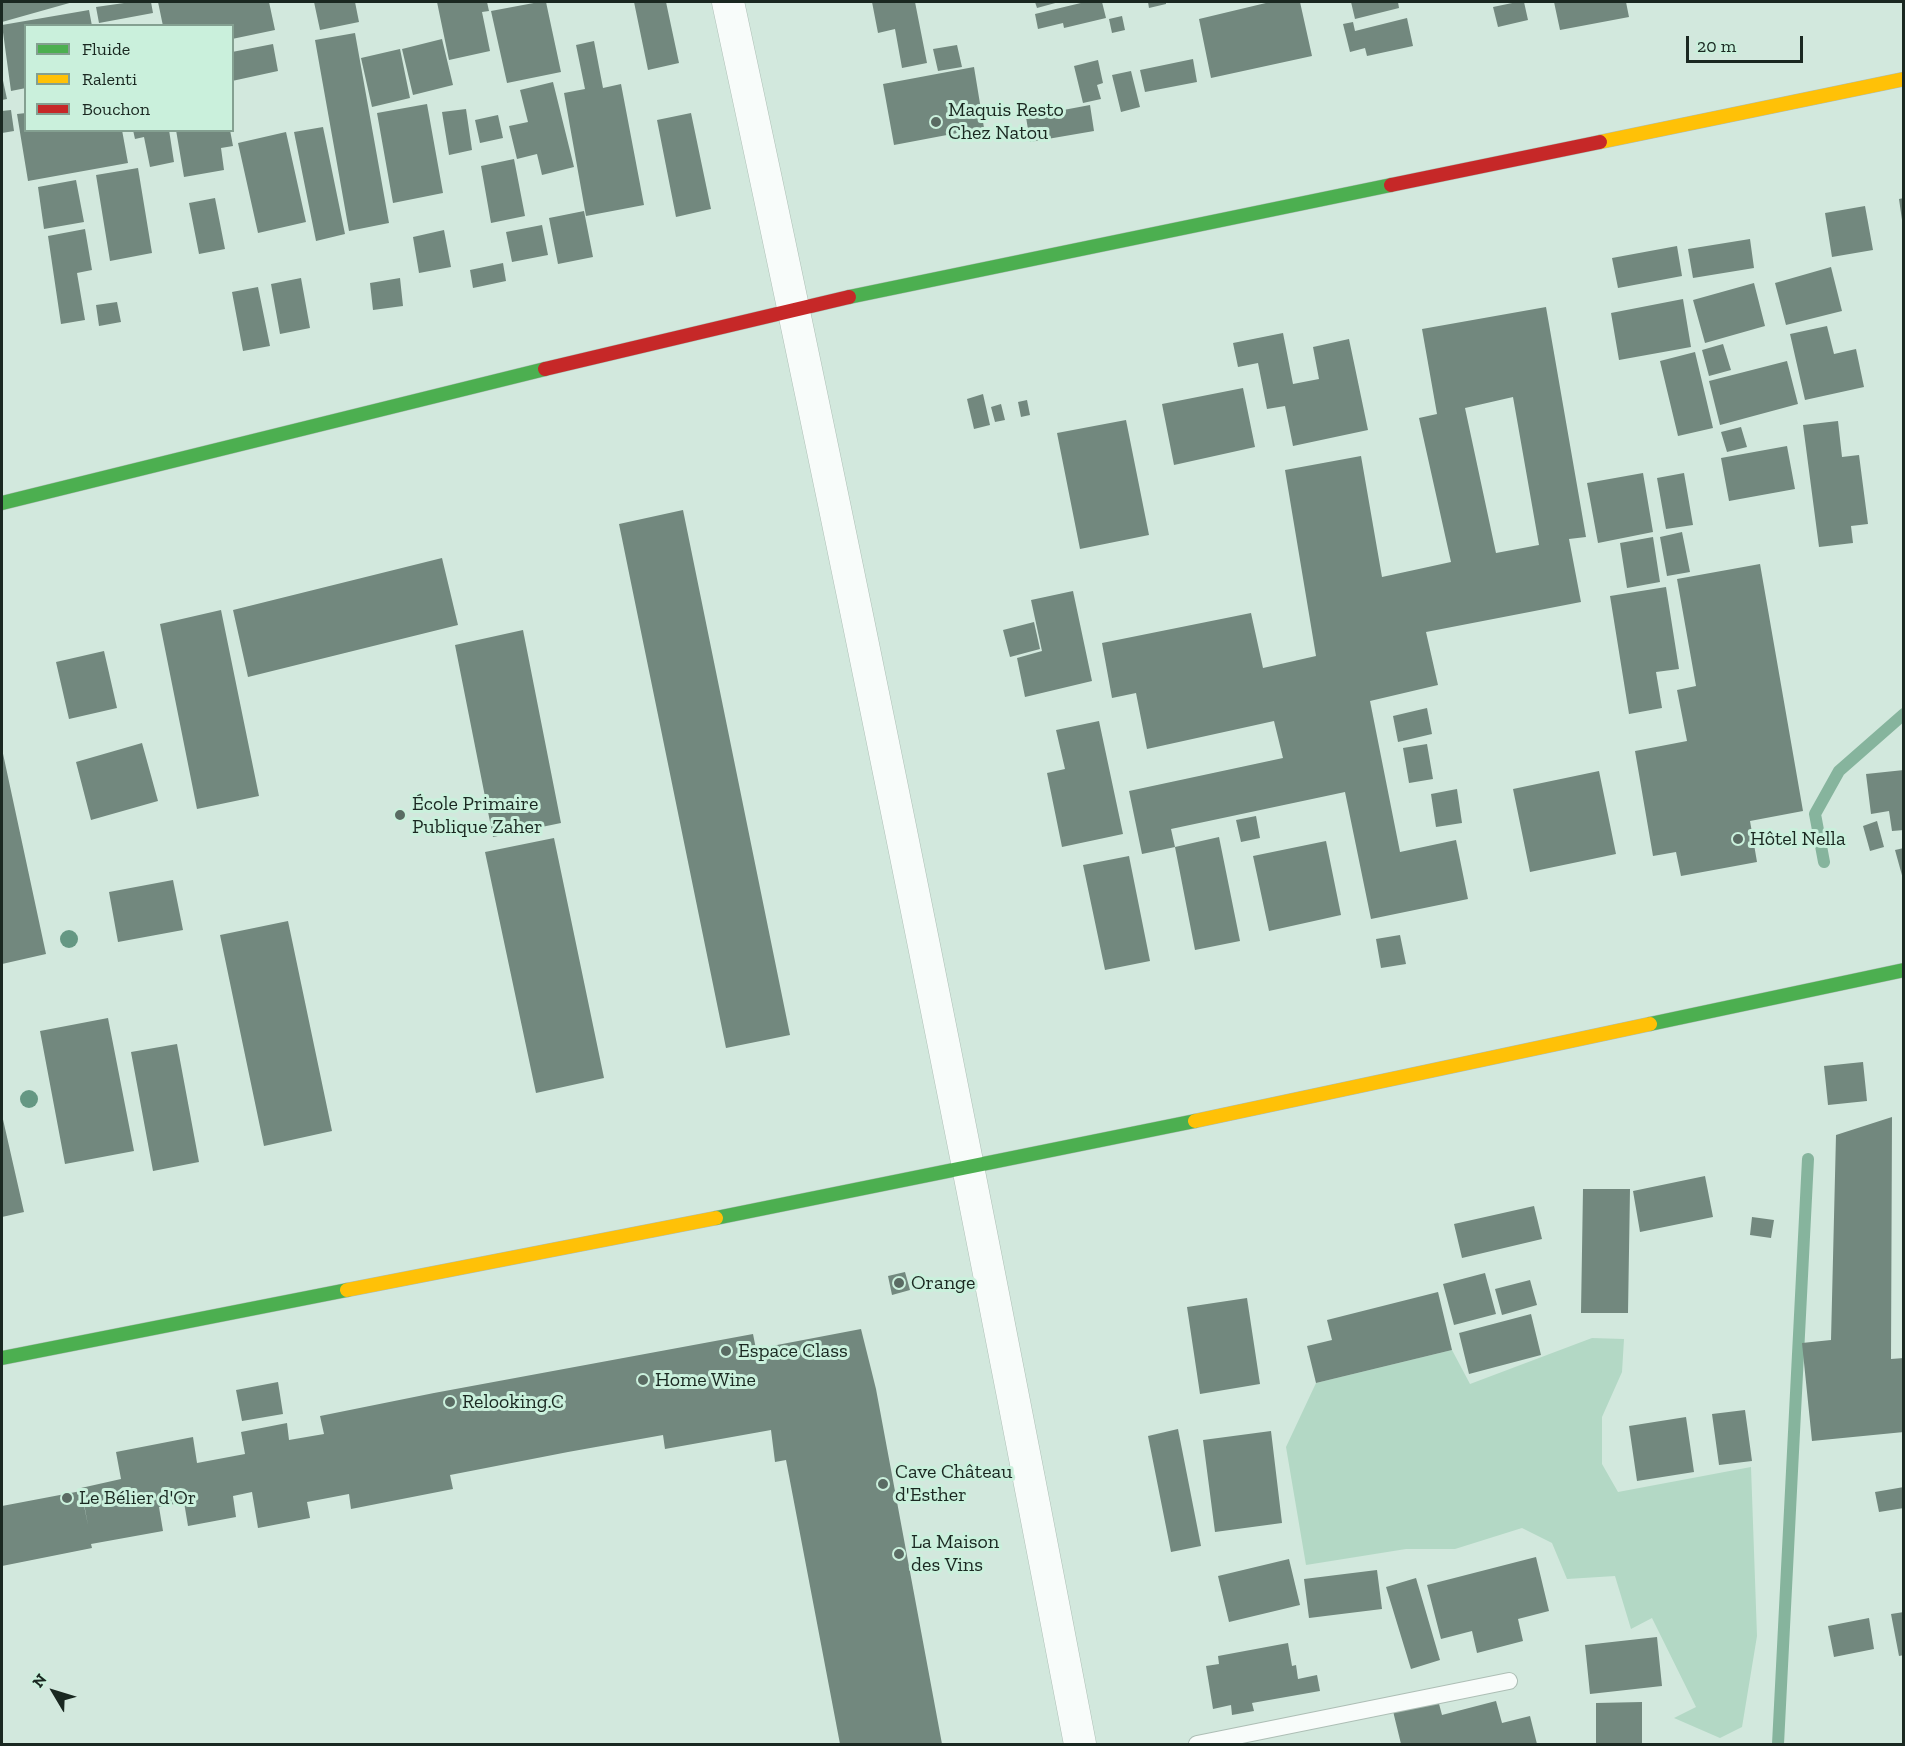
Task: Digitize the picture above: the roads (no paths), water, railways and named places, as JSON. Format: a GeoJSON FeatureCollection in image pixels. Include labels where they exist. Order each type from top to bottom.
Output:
{"type":"FeatureCollection","features":[{"type":"Feature","properties":{"kind":"street"},"geometry":{"type":"LineString","coordinates":[[728,2],[794,308],[969,1169],[1080,1744]]}},
{"type":"Feature","properties":{"kind":"street"},"geometry":{"type":"LineString","coordinates":[[2,503],[794,308],[1904,79]]}},
{"type":"Feature","properties":{"kind":"street"},"geometry":{"type":"LineString","coordinates":[[2,1358],[969,1169],[1904,970]]}},
{"type":"Feature","properties":{"kind":"lane"},"geometry":{"type":"LineString","coordinates":[[1197,1744],[1509,1681]]}},
{"type":"Feature","properties":{"kind":"waterway"},"geometry":{"type":"LineString","coordinates":[[1824,862],[1815,814],[1839,771],[1904,714]]}},
{"type":"Feature","properties":{"kind":"waterway"},"geometry":{"type":"LineString","coordinates":[[1778,1744],[1808,1159]]}},
{"type":"Feature","properties":{"kind":"place","name":"Maquis Resto Chez Natou"},"geometry":{"type":"Point","coordinates":[936,122]}},
{"type":"Feature","properties":{"kind":"place","name":"École Primaire Publique Zaher"},"geometry":{"type":"Point","coordinates":[400,815]}},
{"type":"Feature","properties":{"kind":"place","name":"Hôtel Nella"},"geometry":{"type":"Point","coordinates":[1738,839]}},
{"type":"Feature","properties":{"kind":"place","name":"Orange"},"geometry":{"type":"Point","coordinates":[899,1283]}},
{"type":"Feature","properties":{"kind":"place","name":"Espace Class"},"geometry":{"type":"Point","coordinates":[726,1351]}},
{"type":"Feature","properties":{"kind":"place","name":"Home Wine"},"geometry":{"type":"Point","coordinates":[643,1380]}},
{"type":"Feature","properties":{"kind":"place","name":"Relooking.C"},"geometry":{"type":"Point","coordinates":[450,1402]}},
{"type":"Feature","properties":{"kind":"place","name":"Cave Château d'Esther"},"geometry":{"type":"Point","coordinates":[883,1484]}},
{"type":"Feature","properties":{"kind":"place","name":"Le Bélier d'Or"},"geometry":{"type":"Point","coordinates":[67,1498]}},
{"type":"Feature","properties":{"kind":"place","name":"La Maison des Vins"},"geometry":{"type":"Point","coordinates":[899,1554]}}]}
